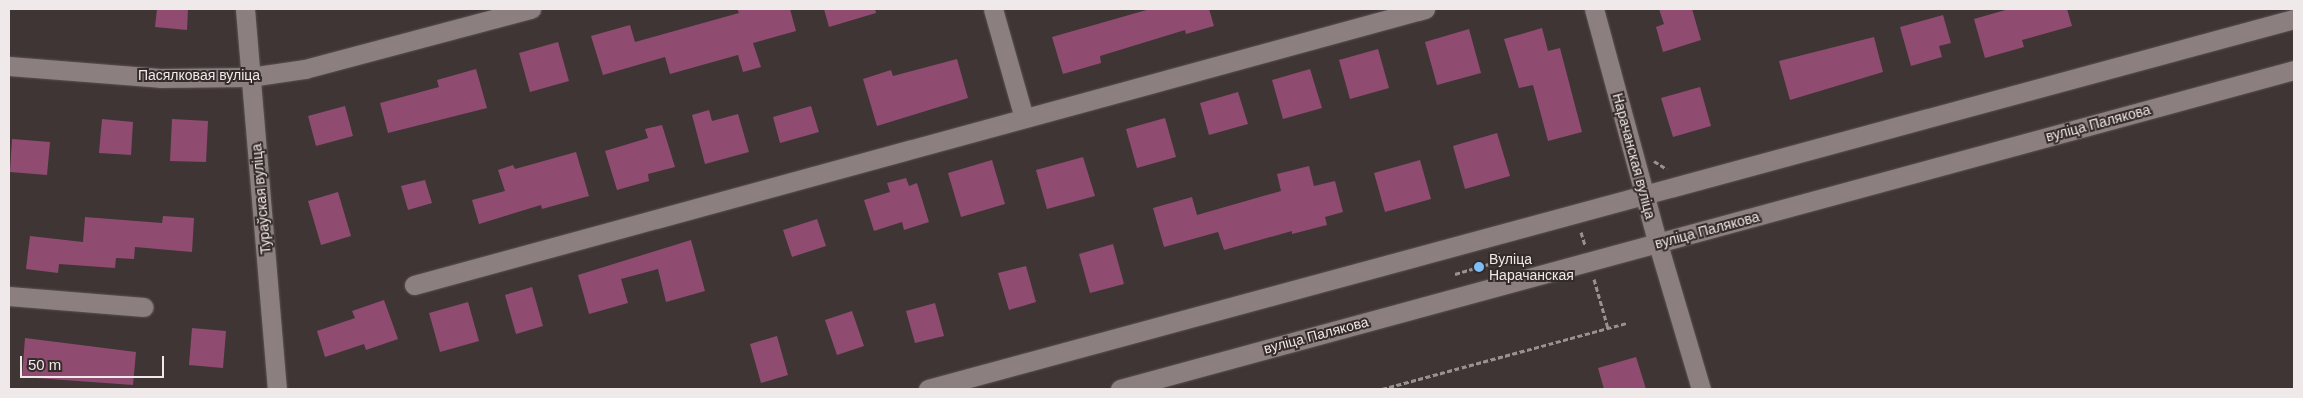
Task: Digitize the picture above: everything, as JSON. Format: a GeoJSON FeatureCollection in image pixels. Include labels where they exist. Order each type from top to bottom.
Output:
{"type":"FeatureCollection","features":[{"type":"Feature","properties":{"kind":"street","name":"Тураўская вуліца"},"geometry":{"type":"LineString","coordinates":[[245,9],[277,389]]}},
{"type":"Feature","properties":{"kind":"street","name":"Пасялковая вуліца"},"geometry":{"type":"LineString","coordinates":[[9,66],[160,78],[250,77],[305,69],[531,9]]}},
{"type":"Feature","properties":{"kind":"street"},"geometry":{"type":"LineString","coordinates":[[993,9],[1024,118]]}},
{"type":"Feature","properties":{"kind":"street"},"geometry":{"type":"LineString","coordinates":[[414,285],[1425,9]]}},
{"type":"Feature","properties":{"kind":"street","name":"Нарачанская вуліца"},"geometry":{"type":"LineString","coordinates":[[1594,9],[1644,196],[1701,389]]}},
{"type":"Feature","properties":{"kind":"street"},"geometry":{"type":"LineString","coordinates":[[928,389],[2294,19]]}},
{"type":"Feature","properties":{"kind":"street","name":"вуліца Палякова"},"geometry":{"type":"LineString","coordinates":[[1120,389],[2294,70]]}},
{"type":"Feature","properties":{"kind":"street"},"geometry":{"type":"LineString","coordinates":[[9,296],[144,307]]}},
{"type":"Feature","properties":{"kind":"path"},"geometry":{"type":"LineString","coordinates":[[1455,274],[1506,259]]}},
{"type":"Feature","properties":{"kind":"path"},"geometry":{"type":"LineString","coordinates":[[1592,274],[1608,328]]}},
{"type":"Feature","properties":{"kind":"path"},"geometry":{"type":"LineString","coordinates":[[1382,389],[1626,323]]}},
{"type":"Feature","properties":{"kind":"building"},"geometry":{"type":"Polygon","coordinates":[[[157,9],[188,9],[187,30],[155,27],[157,9]]]}},
{"type":"Feature","properties":{"kind":"building"},"geometry":{"type":"Polygon","coordinates":[[[737,9],[790,9],[796,31],[753,43],[761,67],[743,72],[738,55],[670,74],[665,57],[603,75],[591,36],[630,25],[635,42],[739,13],[737,9]]]}},
{"type":"Feature","properties":{"kind":"building"},"geometry":{"type":"Polygon","coordinates":[[[824,9],[875,9],[876,13],[829,27],[824,9]]]}},
{"type":"Feature","properties":{"kind":"building"},"geometry":{"type":"Polygon","coordinates":[[[1150,9],[1209,9],[1214,26],[1186,34],[1185,30],[1100,56],[1101,63],[1063,74],[1052,37],[1150,9]]]}},
{"type":"Feature","properties":{"kind":"building"},"geometry":{"type":"Polygon","coordinates":[[[1659,9],[1692,9],[1701,40],[1663,52],[1656,27],[1664,24],[1659,9]]]}},
{"type":"Feature","properties":{"kind":"building"},"geometry":{"type":"Polygon","coordinates":[[[2009,9],[2067,9],[2072,26],[2022,40],[2024,47],[1985,58],[1974,19],[2009,9]]]}},
{"type":"Feature","properties":{"kind":"building"},"geometry":{"type":"Polygon","coordinates":[[[1943,15],[1951,43],[1939,46],[1942,57],[1911,66],[1900,27],[1943,15]]]}},
{"type":"Feature","properties":{"kind":"building"},"geometry":{"type":"Polygon","coordinates":[[[1542,28],[1548,51],[1560,48],[1582,132],[1548,141],[1533,85],[1519,88],[1504,39],[1542,28]]]}},
{"type":"Feature","properties":{"kind":"building"},"geometry":{"type":"Polygon","coordinates":[[[1469,29],[1481,73],[1437,85],[1425,42],[1469,29]]]}},
{"type":"Feature","properties":{"kind":"building"},"geometry":{"type":"Polygon","coordinates":[[[1874,37],[1883,72],[1790,100],[1779,61],[1874,37]]]}},
{"type":"Feature","properties":{"kind":"building"},"geometry":{"type":"Polygon","coordinates":[[[558,42],[569,81],[530,92],[519,53],[558,42]]]}},
{"type":"Feature","properties":{"kind":"building"},"geometry":{"type":"Polygon","coordinates":[[[1378,49],[1389,88],[1350,99],[1339,60],[1378,49]]]}},
{"type":"Feature","properties":{"kind":"building"},"geometry":{"type":"Polygon","coordinates":[[[957,59],[968,98],[877,126],[863,79],[891,70],[893,76],[957,59]]]}},
{"type":"Feature","properties":{"kind":"building"},"geometry":{"type":"Polygon","coordinates":[[[476,69],[487,108],[388,133],[380,103],[439,87],[437,80],[476,69]]]}},
{"type":"Feature","properties":{"kind":"building"},"geometry":{"type":"Polygon","coordinates":[[[1310,69],[1322,108],[1283,119],[1272,80],[1310,69]]]}},
{"type":"Feature","properties":{"kind":"building"},"geometry":{"type":"Polygon","coordinates":[[[1700,87],[1711,126],[1673,137],[1661,98],[1700,87]]]}},
{"type":"Feature","properties":{"kind":"building"},"geometry":{"type":"Polygon","coordinates":[[[1238,92],[1248,124],[1209,135],[1200,103],[1238,92]]]}},
{"type":"Feature","properties":{"kind":"building"},"geometry":{"type":"Polygon","coordinates":[[[345,106],[353,136],[316,146],[308,116],[345,106]]]}},
{"type":"Feature","properties":{"kind":"building"},"geometry":{"type":"Polygon","coordinates":[[[811,106],[819,132],[780,143],[773,117],[811,106]]]}},
{"type":"Feature","properties":{"kind":"building"},"geometry":{"type":"Polygon","coordinates":[[[709,110],[712,121],[738,114],[749,152],[705,164],[692,115],[709,110]]]}},
{"type":"Feature","properties":{"kind":"building"},"geometry":{"type":"Polygon","coordinates":[[[1165,118],[1176,157],[1137,168],[1126,129],[1165,118]]]}},
{"type":"Feature","properties":{"kind":"building"},"geometry":{"type":"Polygon","coordinates":[[[102,119],[133,122],[131,155],[99,153],[102,119]]]}},
{"type":"Feature","properties":{"kind":"building"},"geometry":{"type":"Polygon","coordinates":[[[172,119],[208,121],[206,162],[170,161],[172,119]]]}},
{"type":"Feature","properties":{"kind":"building"},"geometry":{"type":"Polygon","coordinates":[[[662,125],[675,167],[648,174],[649,181],[617,190],[605,151],[648,138],[645,129],[662,125]]]}},
{"type":"Feature","properties":{"kind":"building"},"geometry":{"type":"Polygon","coordinates":[[[1497,133],[1510,176],[1465,189],[1453,146],[1497,133]]]}},
{"type":"Feature","properties":{"kind":"building"},"geometry":{"type":"Polygon","coordinates":[[[12,139],[50,142],[47,175],[10,172],[12,139]]]}},
{"type":"Feature","properties":{"kind":"building"},"geometry":{"type":"Polygon","coordinates":[[[576,152],[589,196],[542,209],[541,205],[479,224],[472,200],[505,191],[498,170],[513,165],[515,169],[576,152]]]}},
{"type":"Feature","properties":{"kind":"building"},"geometry":{"type":"Polygon","coordinates":[[[1083,157],[1095,196],[1047,209],[1036,170],[1083,157]]]}},
{"type":"Feature","properties":{"kind":"building"},"geometry":{"type":"Polygon","coordinates":[[[992,160],[1005,204],[961,217],[948,173],[992,160]]]}},
{"type":"Feature","properties":{"kind":"building"},"geometry":{"type":"Polygon","coordinates":[[[1420,160],[1431,199],[1385,212],[1374,173],[1420,160]]]}},
{"type":"Feature","properties":{"kind":"building"},"geometry":{"type":"Polygon","coordinates":[[[1309,166],[1314,186],[1335,181],[1343,212],[1325,217],[1327,225],[1292,234],[1292,231],[1224,250],[1218,232],[1164,247],[1153,208],[1192,197],[1197,215],[1281,191],[1277,174],[1309,166]]]}},
{"type":"Feature","properties":{"kind":"building"},"geometry":{"type":"Polygon","coordinates":[[[906,178],[909,186],[917,183],[929,222],[904,230],[902,222],[874,231],[864,200],[890,192],[887,183],[906,178]]]}},
{"type":"Feature","properties":{"kind":"building"},"geometry":{"type":"Polygon","coordinates":[[[425,180],[432,203],[408,210],[401,186],[425,180]]]}},
{"type":"Feature","properties":{"kind":"building"},"geometry":{"type":"Polygon","coordinates":[[[338,192],[351,236],[321,245],[308,201],[338,192]]]}},
{"type":"Feature","properties":{"kind":"building"},"geometry":{"type":"Polygon","coordinates":[[[163,216],[194,218],[192,252],[135,247],[134,259],[116,258],[115,268],[59,264],[58,273],[26,269],[30,236],[83,242],[85,217],[162,223],[163,216]]]}},
{"type":"Feature","properties":{"kind":"building"},"geometry":{"type":"Polygon","coordinates":[[[817,219],[826,246],[792,257],[783,230],[817,219]]]}},
{"type":"Feature","properties":{"kind":"building"},"geometry":{"type":"Polygon","coordinates":[[[691,240],[705,291],[666,302],[658,269],[621,279],[628,303],[589,314],[578,275],[691,240]]]}},
{"type":"Feature","properties":{"kind":"building"},"geometry":{"type":"Polygon","coordinates":[[[1113,244],[1124,284],[1090,293],[1079,254],[1113,244]]]}},
{"type":"Feature","properties":{"kind":"building"},"geometry":{"type":"Polygon","coordinates":[[[1026,266],[1036,302],[1009,310],[998,273],[1026,266]]]}},
{"type":"Feature","properties":{"kind":"building"},"geometry":{"type":"Polygon","coordinates":[[[532,287],[543,326],[516,334],[505,295],[532,287]]]}},
{"type":"Feature","properties":{"kind":"building"},"geometry":{"type":"Polygon","coordinates":[[[384,300],[398,339],[366,350],[364,344],[325,357],[317,331],[355,318],[352,311],[384,300]]]}},
{"type":"Feature","properties":{"kind":"building"},"geometry":{"type":"Polygon","coordinates":[[[468,302],[479,341],[440,352],[429,313],[468,302]]]}},
{"type":"Feature","properties":{"kind":"building"},"geometry":{"type":"Polygon","coordinates":[[[935,303],[944,336],[915,343],[906,311],[935,303]]]}},
{"type":"Feature","properties":{"kind":"building"},"geometry":{"type":"Polygon","coordinates":[[[852,311],[864,346],[837,355],[825,320],[852,311]]]}},
{"type":"Feature","properties":{"kind":"building"},"geometry":{"type":"Polygon","coordinates":[[[192,328],[226,331],[223,368],[189,365],[192,328]]]}},
{"type":"Feature","properties":{"kind":"building"},"geometry":{"type":"Polygon","coordinates":[[[777,336],[788,375],[761,383],[750,344],[777,336]]]}},
{"type":"Feature","properties":{"kind":"building"},"geometry":{"type":"Polygon","coordinates":[[[25,338],[136,352],[133,385],[22,377],[25,338]]]}},
{"type":"Feature","properties":{"kind":"building"},"geometry":{"type":"Polygon","coordinates":[[[1636,357],[1646,389],[1604,389],[1598,368],[1636,357]]]}},
{"type":"Feature","properties":{"kind":"place","name":"Вуліца Нарачанская"},"geometry":{"type":"Point","coordinates":[1479,267]}}]}
